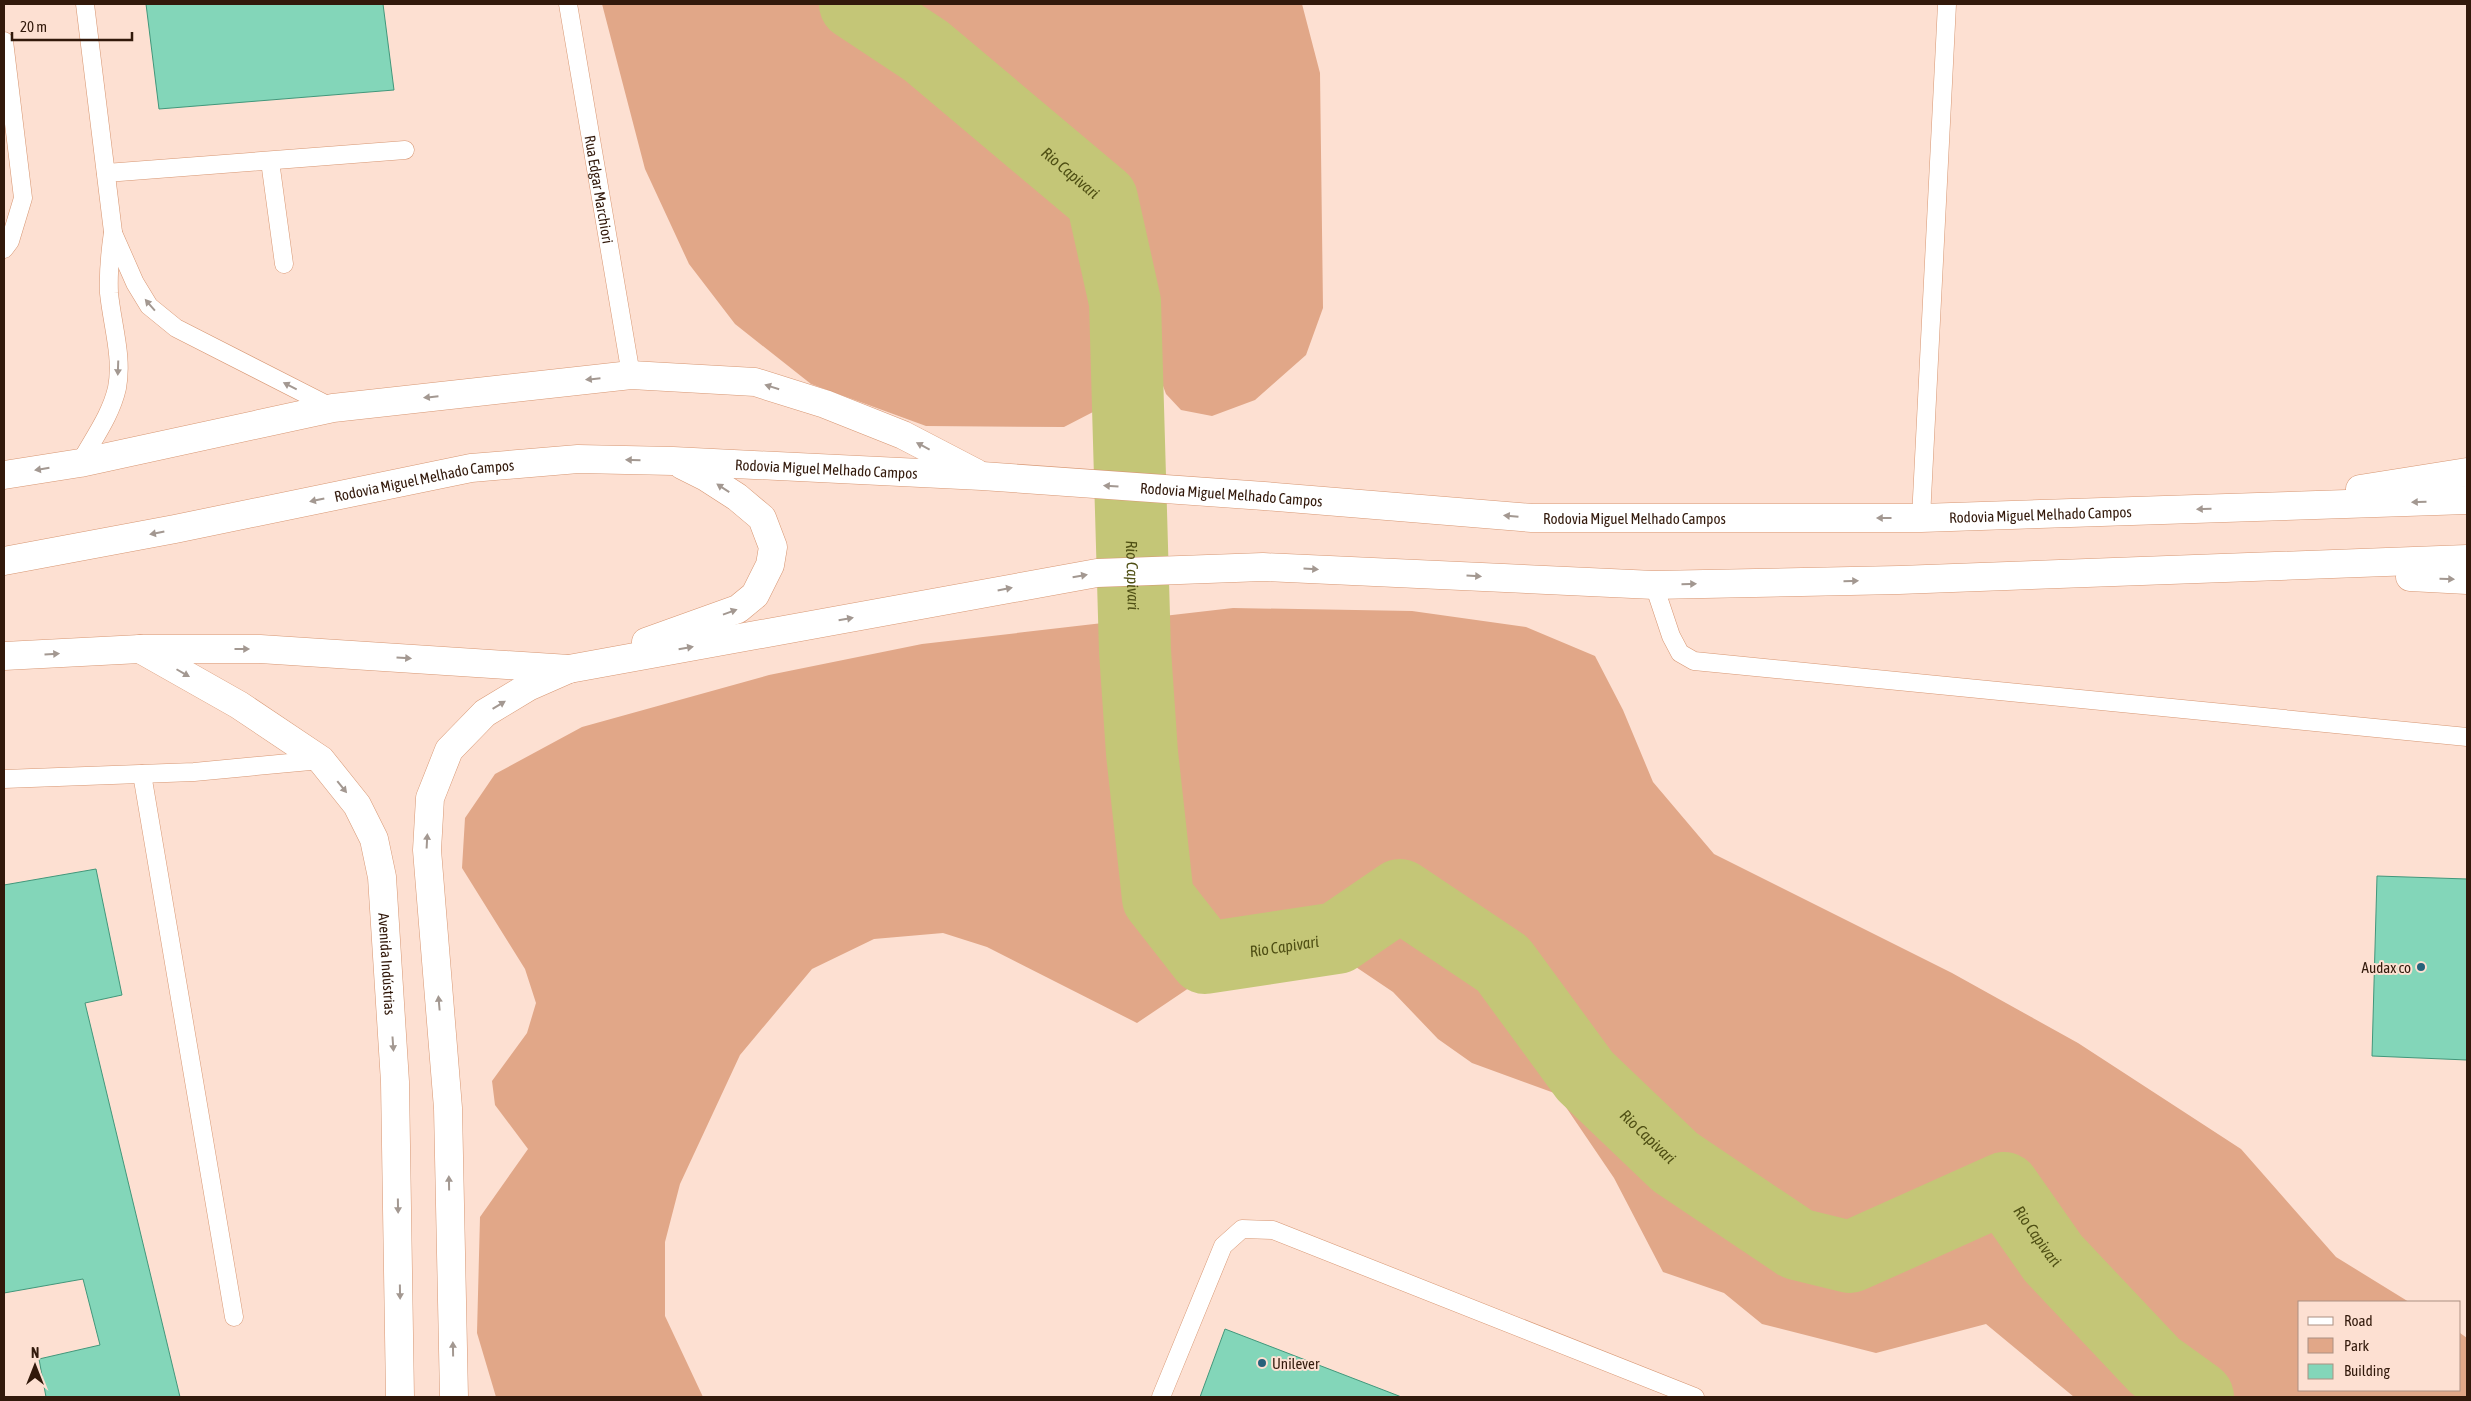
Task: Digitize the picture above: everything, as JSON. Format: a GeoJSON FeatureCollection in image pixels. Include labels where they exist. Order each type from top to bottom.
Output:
{"type":"FeatureCollection","features":[{"type":"Feature","properties":{"kind":"main road"},"geometry":{"type":"LineString","coordinates":[[4,474],[80,463],[333,408],[631,375],[755,382],[825,404],[903,435],[982,476]]}},
{"type":"Feature","properties":{"kind":"main road","name":"Rodovia Miguel Melhado Campos"},"geometry":{"type":"LineString","coordinates":[[4,561],[176,529],[471,468],[578,459],[673,461],[982,476],[1031,481],[1264,496],[1532,518],[1921,518],[2467,500]]}},
{"type":"Feature","properties":{"kind":"main road"},"geometry":{"type":"LineString","coordinates":[[454,1397],[448,1108],[427,850],[430,798],[449,750],[485,713],[528,687],[569,670],[738,609],[755,595],[764,581],[770,565],[773,547],[762,518],[737,497],[706,477],[673,461]]}},
{"type":"Feature","properties":{"kind":"main road"},"geometry":{"type":"LineString","coordinates":[[2246,507],[2467,472]]}},
{"type":"Feature","properties":{"kind":"main road"},"geometry":{"type":"LineString","coordinates":[[4,656],[140,649],[260,649],[569,670],[1097,573],[1263,567],[1654,585],[1899,580],[2467,559]]}},
{"type":"Feature","properties":{"kind":"main road"},"geometry":{"type":"LineString","coordinates":[[2223,569],[2467,580]]}},
{"type":"Feature","properties":{"kind":"main road","name":"Avenida Indústrias"},"geometry":{"type":"LineString","coordinates":[[140,649],[239,706],[321,760],[357,805],[374,839],[382,877],[395,1082],[400,1397]]}},
{"type":"Feature","properties":{"kind":"lane"},"geometry":{"type":"LineString","coordinates":[[80,463],[110,410],[117,387],[118,358],[109,283],[113,232],[86,4]]}},
{"type":"Feature","properties":{"kind":"lane","name":"Rua Edgar Marchiori"},"geometry":{"type":"LineString","coordinates":[[568,4],[631,375]]}},
{"type":"Feature","properties":{"kind":"lane"},"geometry":{"type":"LineString","coordinates":[[1921,518],[1948,4]]}},
{"type":"Feature","properties":{"kind":"lane"},"geometry":{"type":"LineString","coordinates":[[4,41],[23,198],[10,242],[4,249]]}},
{"type":"Feature","properties":{"kind":"lane"},"geometry":{"type":"LineString","coordinates":[[106,173],[405,150]]}},
{"type":"Feature","properties":{"kind":"lane"},"geometry":{"type":"LineString","coordinates":[[270,161],[284,264]]}},
{"type":"Feature","properties":{"kind":"lane"},"geometry":{"type":"LineString","coordinates":[[113,232],[135,283],[149,306],[176,328],[333,408]]}},
{"type":"Feature","properties":{"kind":"lane"},"geometry":{"type":"LineString","coordinates":[[1654,585],[1670,636],[1680,653],[1694,661],[1718,666],[2467,736]]}},
{"type":"Feature","properties":{"kind":"lane"},"geometry":{"type":"LineString","coordinates":[[4,780],[194,772],[321,760]]}},
{"type":"Feature","properties":{"kind":"lane"},"geometry":{"type":"LineString","coordinates":[[142,774],[234,1317]]}},
{"type":"Feature","properties":{"kind":"lane"},"geometry":{"type":"LineString","coordinates":[[1161,1397],[1223,1246],[1242,1229],[1273,1230],[1694,1397]]}},
{"type":"Feature","properties":{"kind":"green space"},"geometry":{"type":"Polygon","coordinates":[[[602,4],[1302,4],[1320,73],[1323,308],[1306,355],[1255,400],[1212,416],[1181,410],[1166,394],[1134,307],[1120,375],[1093,412],[1064,427],[926,426],[811,384],[735,324],[689,264],[645,169],[602,4]]]}},
{"type":"Feature","properties":{"kind":"green space"},"geometry":{"type":"Polygon","coordinates":[[[1233,608],[1412,611],[1526,627],[1595,656],[1623,710],[1653,782],[1714,854],[1952,973],[2078,1043],[2241,1149],[2336,1257],[2407,1301],[2298,1301],[2298,1391],[2461,1391],[2461,1334],[2467,1338],[2467,1397],[2074,1397],[1986,1324],[1876,1353],[1762,1324],[1724,1293],[1663,1272],[1614,1178],[1557,1094],[1472,1063],[1438,1039],[1393,992],[1347,961],[1298,953],[1226,963],[1137,1023],[987,947],[943,933],[874,939],[812,969],[740,1055],[680,1184],[665,1242],[665,1316],[703,1397],[496,1397],[477,1333],[480,1217],[528,1149],[495,1105],[492,1081],[527,1033],[536,1003],[525,969],[462,868],[465,818],[495,774],[582,727],[769,675],[922,644],[1233,608]]]}},
{"type":"Feature","properties":{"kind":"building"},"geometry":{"type":"Polygon","coordinates":[[[146,4],[383,4],[394,90],[159,109],[146,4]]]}},
{"type":"Feature","properties":{"kind":"building"},"geometry":{"type":"Polygon","coordinates":[[[96,869],[122,995],[85,1003],[180,1397],[46,1397],[39,1359],[100,1345],[83,1279],[4,1293],[4,885],[96,869]]]}},
{"type":"Feature","properties":{"kind":"building","name":"Audax co"},"geometry":{"type":"Polygon","coordinates":[[[2377,876],[2467,879],[2467,1060],[2372,1056],[2377,876]]]}},
{"type":"Feature","properties":{"kind":"building","name":"Unilever"},"geometry":{"type":"Polygon","coordinates":[[[1225,1329],[1399,1396],[1401,1397],[1200,1397],[1225,1329]]]}},
{"type":"Feature","properties":{"kind":"waterway","name":"Rio Capivari"},"geometry":{"type":"LineString","coordinates":[[855,4],[926,51],[1102,199],[1125,302],[1135,651],[1142,753],[1158,898],[1205,958],[1337,938],[1400,895],[1503,964],[1585,1076],[1675,1162],[1797,1244],[1850,1257],[2004,1188],[2053,1258],[2155,1366],[2198,1397]]}},
{"type":"Feature","properties":{"kind":"place","name":"Audax co"},"geometry":{"type":"Point","coordinates":[2421,967]}},
{"type":"Feature","properties":{"kind":"place","name":"Unilever"},"geometry":{"type":"Point","coordinates":[1262,1363]}}]}
